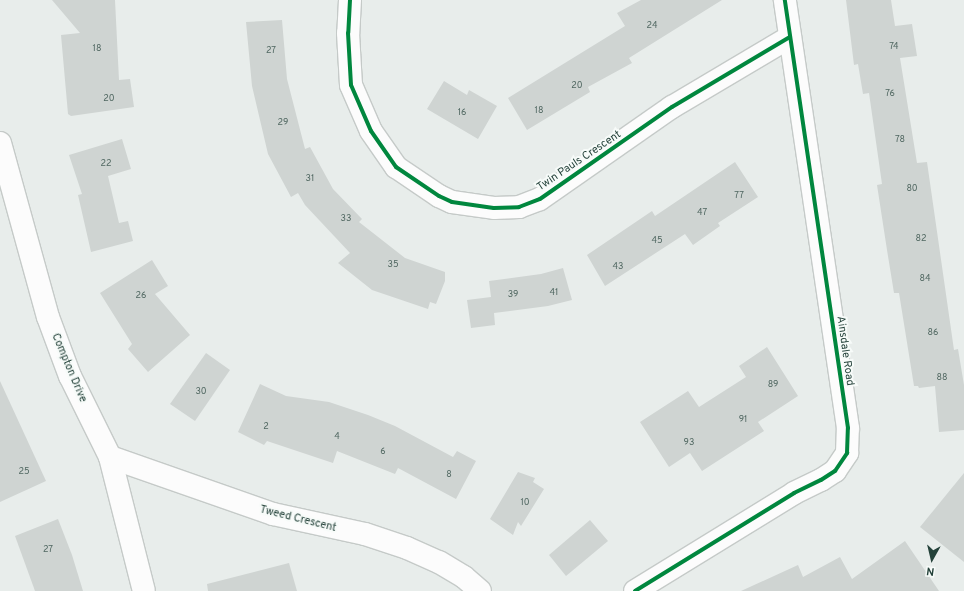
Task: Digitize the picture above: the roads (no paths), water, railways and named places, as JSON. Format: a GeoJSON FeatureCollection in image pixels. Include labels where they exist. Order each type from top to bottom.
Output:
{"type":"FeatureCollection","features":[{"type":"Feature","properties":{"kind":"street","name":"Twin Pauls Crescent"},"geometry":{"type":"LineString","coordinates":[[350,0],[348,33],[351,85],[371,131],[396,166],[439,196],[452,202],[494,208],[519,207],[540,199],[672,107],[790,38]]}},
{"type":"Feature","properties":{"kind":"street","name":"Ainsdale Road"},"geometry":{"type":"LineString","coordinates":[[636,591],[794,493],[821,480],[835,471],[847,453],[848,428],[785,0]]}},
{"type":"Feature","properties":{"kind":"street","name":"Compton Drive"},"geometry":{"type":"LineString","coordinates":[[0,143],[48,317],[70,376],[110,457],[144,591]]}},
{"type":"Feature","properties":{"kind":"street","name":"Tweed Crescent"},"geometry":{"type":"LineString","coordinates":[[110,457],[273,514],[365,534],[407,548],[439,562],[464,577],[480,591]]}}]}
